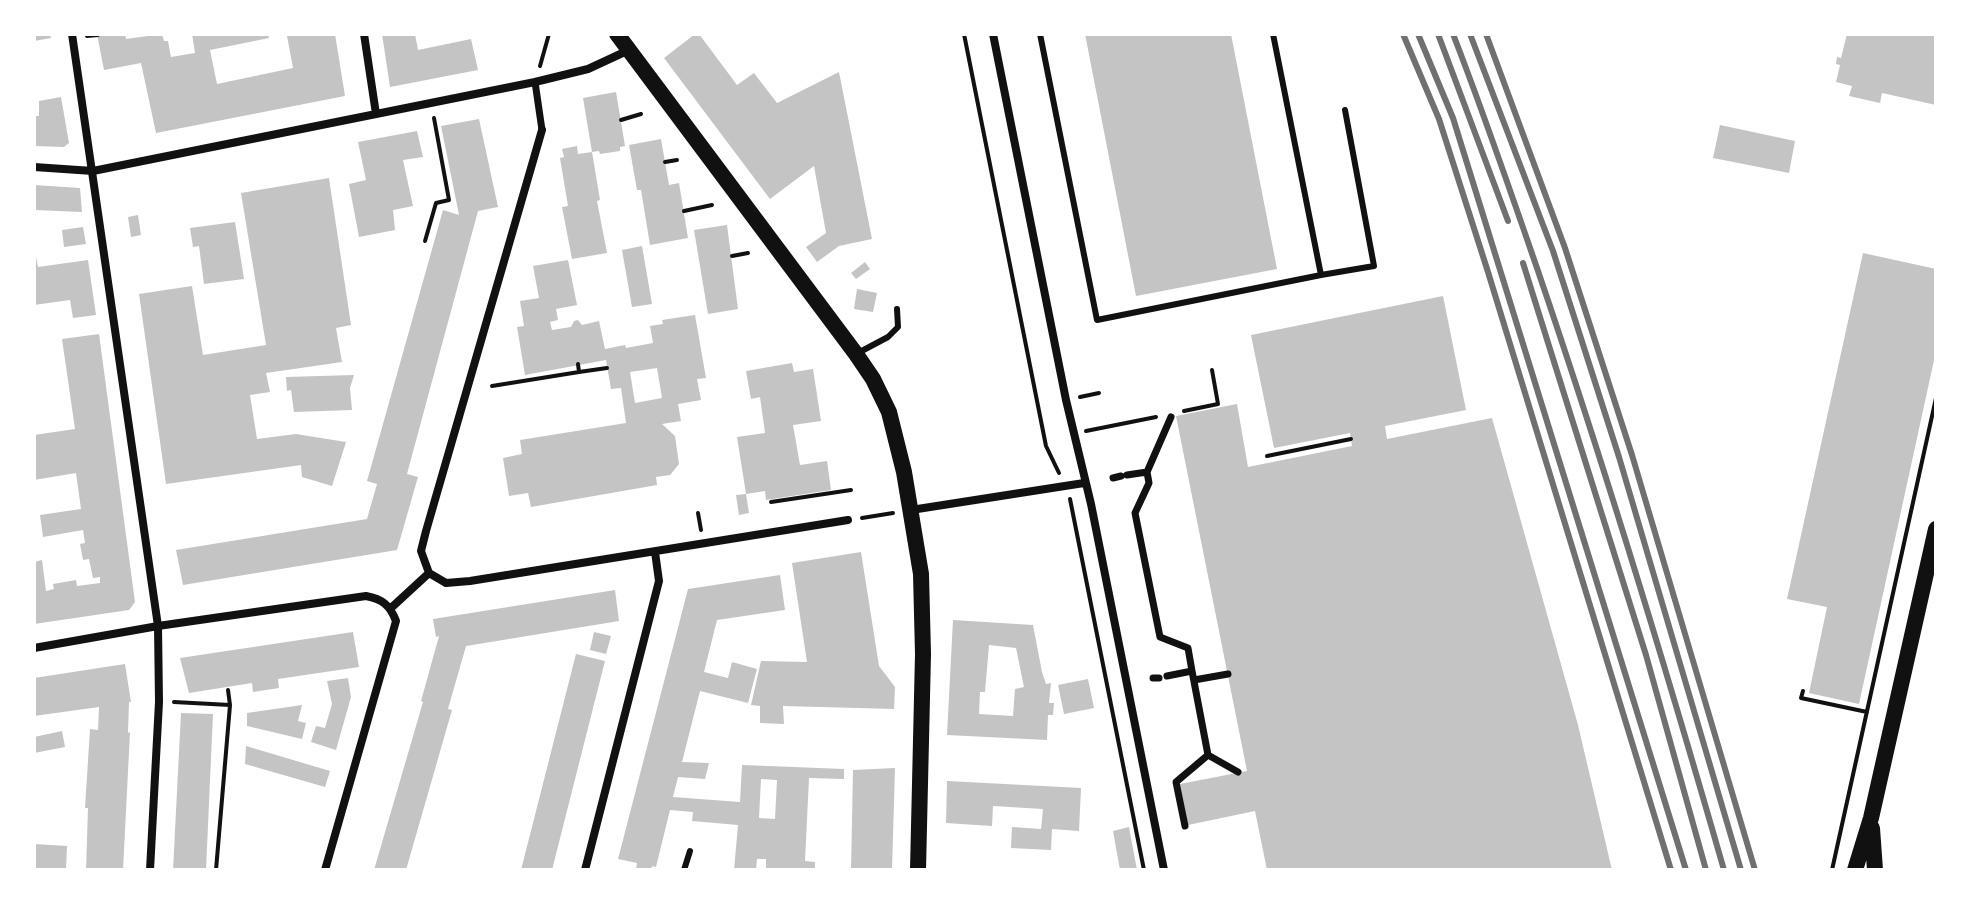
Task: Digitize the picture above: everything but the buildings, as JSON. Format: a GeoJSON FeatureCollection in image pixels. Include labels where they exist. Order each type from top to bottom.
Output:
{"type":"FeatureCollection","features":[{"type":"Feature","properties":{"kind":"main road"},"geometry":{"type":"LineString","coordinates":[[617,34],[856,354],[873,379],[889,412],[911,510],[921,574],[924,621],[918,870]]}},
{"type":"Feature","properties":{"kind":"main road"},"geometry":{"type":"LineString","coordinates":[[1855,870],[1871,818],[1936,529]]}},
{"type":"Feature","properties":{"kind":"main road"},"geometry":{"type":"LineString","coordinates":[[1871,818],[1875,870]]}},
{"type":"Feature","properties":{"kind":"street"},"geometry":{"type":"LineString","coordinates":[[72,34],[158,626],[159,702],[150,870]]}},
{"type":"Feature","properties":{"kind":"street"},"geometry":{"type":"LineString","coordinates":[[364,34],[376,114]]}},
{"type":"Feature","properties":{"kind":"street"},"geometry":{"type":"LineString","coordinates":[[993,34],[1164,870]]}},
{"type":"Feature","properties":{"kind":"street"},"geometry":{"type":"LineString","coordinates":[[34,167],[93,171],[535,82],[588,69],[629,50]]}},
{"type":"Feature","properties":{"kind":"street"},"geometry":{"type":"LineString","coordinates":[[535,82],[542,130],[426,531],[421,551],[429,573],[446,583],[848,520]]}},
{"type":"Feature","properties":{"kind":"street"},"geometry":{"type":"LineString","coordinates":[[1171,415],[1147,472],[1149,483],[1135,513],[1160,637],[1188,648],[1208,755],[1238,772]]}},
{"type":"Feature","properties":{"kind":"street"},"geometry":{"type":"LineString","coordinates":[[1120,476],[1147,472]]}},
{"type":"Feature","properties":{"kind":"street"},"geometry":{"type":"LineString","coordinates":[[911,510],[1084,483]]}},
{"type":"Feature","properties":{"kind":"street"},"geometry":{"type":"LineString","coordinates":[[585,870],[659,581],[655,552]]}},
{"type":"Feature","properties":{"kind":"street"},"geometry":{"type":"LineString","coordinates":[[391,608],[429,573]]}},
{"type":"Feature","properties":{"kind":"street"},"geometry":{"type":"LineString","coordinates":[[34,648],[158,626],[366,596],[380,599],[391,608],[396,621],[325,870]]}},
{"type":"Feature","properties":{"kind":"street"},"geometry":{"type":"LineString","coordinates":[[1160,677],[1228,674]]}},
{"type":"Feature","properties":{"kind":"street"},"geometry":{"type":"LineString","coordinates":[[1185,826],[1176,782],[1208,755]]}},
{"type":"Feature","properties":{"kind":"lane"},"geometry":{"type":"LineString","coordinates":[[1040,34],[1097,320],[1374,266],[1345,110]]}},
{"type":"Feature","properties":{"kind":"lane"},"geometry":{"type":"LineString","coordinates":[[1273,34],[1321,275]]}},
{"type":"Feature","properties":{"kind":"lane"},"geometry":{"type":"LineString","coordinates":[[856,354],[888,337],[898,327],[897,309]]}},
{"type":"Feature","properties":{"kind":"lane"},"geometry":{"type":"LineString","coordinates":[[684,870],[690,851]]}},
{"type":"Feature","properties":{"kind":"path"},"geometry":{"type":"LineString","coordinates":[[535,82],[549,34]]}},
{"type":"Feature","properties":{"kind":"path"},"geometry":{"type":"LineString","coordinates":[[964,34],[1046,446],[1066,486],[1144,870]]}},
{"type":"Feature","properties":{"kind":"path"},"geometry":{"type":"LineString","coordinates":[[621,120],[641,114]]}},
{"type":"Feature","properties":{"kind":"path"},"geometry":{"type":"LineString","coordinates":[[425,241],[436,203],[449,200],[436,127]]}},
{"type":"Feature","properties":{"kind":"path"},"geometry":{"type":"LineString","coordinates":[[665,162],[677,160]]}},
{"type":"Feature","properties":{"kind":"path"},"geometry":{"type":"LineString","coordinates":[[684,211],[712,205]]}},
{"type":"Feature","properties":{"kind":"path"},"geometry":{"type":"LineString","coordinates":[[732,256],[748,253]]}},
{"type":"Feature","properties":{"kind":"path"},"geometry":{"type":"LineString","coordinates":[[578,364],[579,372]]}},
{"type":"Feature","properties":{"kind":"path"},"geometry":{"type":"LineString","coordinates":[[492,386],[607,368]]}},
{"type":"Feature","properties":{"kind":"path"},"geometry":{"type":"LineString","coordinates":[[1073,434],[1218,404],[1212,370]]}},
{"type":"Feature","properties":{"kind":"path"},"geometry":{"type":"LineString","coordinates":[[1832,870],[1936,398]]}},
{"type":"Feature","properties":{"kind":"path"},"geometry":{"type":"LineString","coordinates":[[1267,456],[1351,439]]}},
{"type":"Feature","properties":{"kind":"path"},"geometry":{"type":"LineString","coordinates":[[772,510],[770,500],[851,490]]}},
{"type":"Feature","properties":{"kind":"path"},"geometry":{"type":"LineString","coordinates":[[848,520],[911,510]]}},
{"type":"Feature","properties":{"kind":"path"},"geometry":{"type":"LineString","coordinates":[[698,513],[700,521]]}},
{"type":"Feature","properties":{"kind":"path"},"geometry":{"type":"LineString","coordinates":[[216,870],[230,705],[228,690]]}},
{"type":"Feature","properties":{"kind":"path"},"geometry":{"type":"LineString","coordinates":[[1803,691],[1801,698],[1867,712]]}},
{"type":"Feature","properties":{"kind":"path"},"geometry":{"type":"LineString","coordinates":[[159,702],[230,705]]}},
{"type":"Feature","properties":{"kind":"railway"},"geometry":{"type":"LineString","coordinates":[[1403,34],[1439,119],[1671,870]]}},
{"type":"Feature","properties":{"kind":"railway"},"geometry":{"type":"LineString","coordinates":[[1418,34],[1453,118],[1686,870]]}},
{"type":"Feature","properties":{"kind":"railway"},"geometry":{"type":"LineString","coordinates":[[1438,34],[1508,221]]}},
{"type":"Feature","properties":{"kind":"railway"},"geometry":{"type":"LineString","coordinates":[[1453,34],[1587,418],[1724,870]]}},
{"type":"Feature","properties":{"kind":"railway"},"geometry":{"type":"LineString","coordinates":[[1470,34],[1553,251],[1619,457],[1741,870]]}},
{"type":"Feature","properties":{"kind":"railway"},"geometry":{"type":"LineString","coordinates":[[1486,34],[1565,248],[1632,455],[1755,870]]}},
{"type":"Feature","properties":{"kind":"railway"},"geometry":{"type":"LineString","coordinates":[[1523,263],[1646,655],[1706,870]]}}]}
